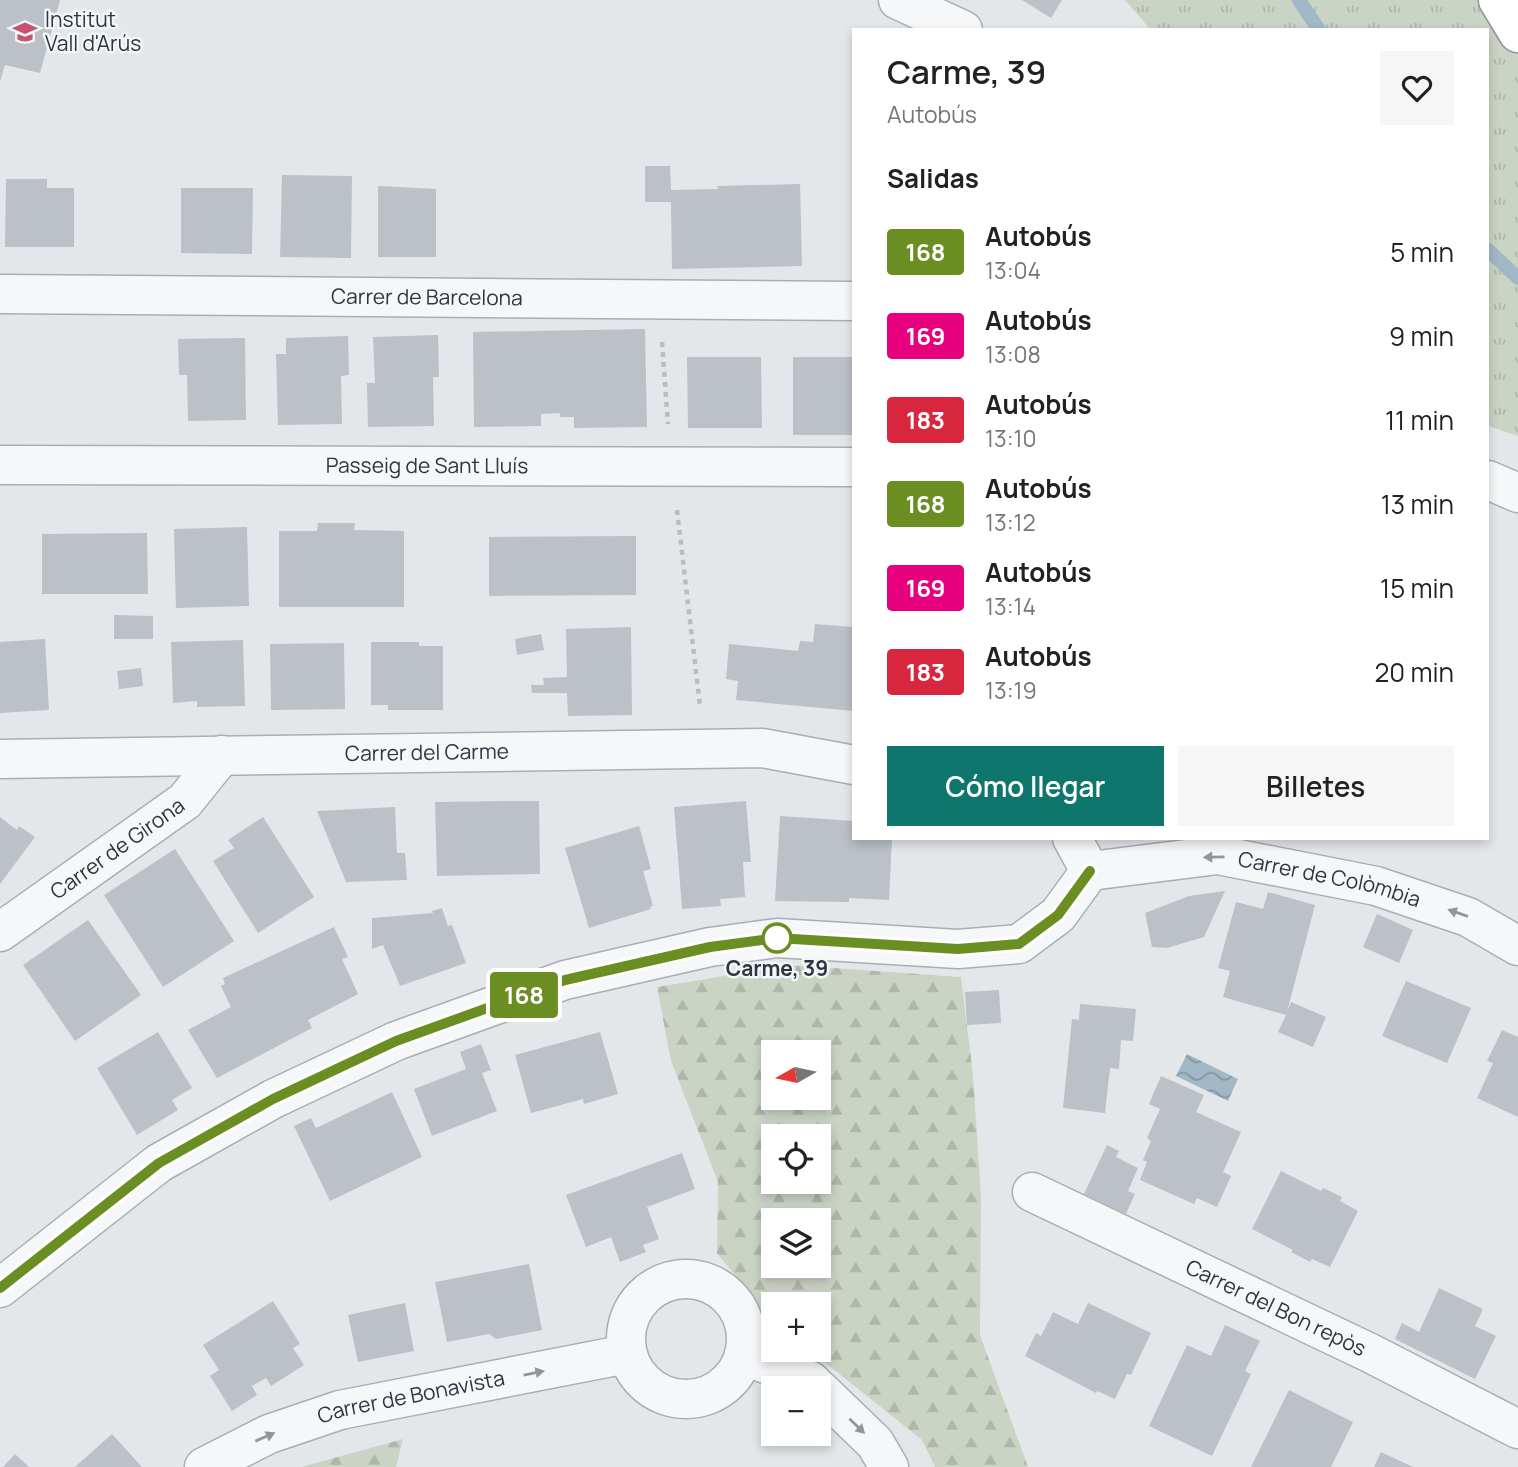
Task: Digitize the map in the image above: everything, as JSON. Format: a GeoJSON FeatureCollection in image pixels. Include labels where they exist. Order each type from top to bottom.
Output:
{"type":"FeatureCollection","features":[{"type":"Feature","properties":{"kind":"highway"},"geometry":{"type":"LineString","coordinates":[[1498,0],[1518,33]]}},
{"type":"Feature","properties":{"kind":"street"},"geometry":{"type":"LineString","coordinates":[[898,0],[959,28]]}},
{"type":"Feature","properties":{"kind":"street","name":"Carrer de Barcelona"},"geometry":{"type":"LineString","coordinates":[[0,294],[852,302]]}},
{"type":"Feature","properties":{"kind":"street","name":"Passeig de Sant Lluís"},"geometry":{"type":"LineString","coordinates":[[0,466],[852,467]]}},
{"type":"Feature","properties":{"kind":"street"},"geometry":{"type":"LineString","coordinates":[[1489,480],[1518,493]]}},
{"type":"Feature","properties":{"kind":"street","name":"Carrer del Carme"},"geometry":{"type":"LineString","coordinates":[[0,759],[762,748],[852,765]]}},
{"type":"Feature","properties":{"kind":"street","name":"Carrer de Girona"},"geometry":{"type":"LineString","coordinates":[[0,932],[185,801],[222,755]]}},
{"type":"Feature","properties":{"kind":"street"},"geometry":{"type":"LineString","coordinates":[[0,1288],[159,1163],[273,1099],[396,1041],[565,980],[710,947],[777,938],[958,949],[1019,944],[1058,915],[1081,854]]}},
{"type":"Feature","properties":{"kind":"street","name":"Carrer de Colòmbia"},"geometry":{"type":"LineString","coordinates":[[1081,854],[1218,855],[1376,886],[1468,916],[1518,946]]}},
{"type":"Feature","properties":{"kind":"street","name":"Carrer del Bon repòs"},"geometry":{"type":"LineString","coordinates":[[1032,1192],[1370,1353],[1518,1429]]}},
{"type":"Feature","properties":{"kind":"street"},"geometry":{"type":"LineString","coordinates":[[673,1280],[701,1280],[725,1293],[742,1315],[747,1336],[744,1356],[735,1375],[724,1387],[706,1397],[680,1399],[660,1394],[648,1386],[634,1370],[627,1354],[626,1332],[630,1316],[641,1298],[654,1288],[673,1280]]}},
{"type":"Feature","properties":{"kind":"street","name":"Carrer de Bonavista"},"geometry":{"type":"LineString","coordinates":[[204,1467],[269,1434],[340,1410],[627,1354]]}},
{"type":"Feature","properties":{"kind":"street"},"geometry":{"type":"LineString","coordinates":[[744,1356],[798,1376]]}},
{"type":"Feature","properties":{"kind":"street"},"geometry":{"type":"LineString","coordinates":[[831,1401],[875,1443],[890,1467]]}},
{"type":"Feature","properties":{"kind":"path"},"geometry":{"type":"LineString","coordinates":[[659,299],[671,466],[705,748]]}},
{"type":"Feature","properties":{"kind":"green space"},"geometry":{"type":"Polygon","coordinates":[[[1125,0],[1518,0],[1518,436],[1489,426],[1489,28],[1149,28],[1125,0]]]}},
{"type":"Feature","properties":{"kind":"green space"},"geometry":{"type":"Polygon","coordinates":[[[791,965],[961,977],[973,1075],[981,1197],[980,1335],[1028,1467],[935,1467],[922,1440],[824,1362],[831,1362],[831,1292],[761,1292],[761,1307],[717,1253],[718,1182],[671,1061],[657,987],[791,965]]]}},
{"type":"Feature","properties":{"kind":"green space"},"geometry":{"type":"Polygon","coordinates":[[[403,1439],[396,1467],[301,1467],[403,1439]]]}},
{"type":"Feature","properties":{"kind":"water"},"geometry":{"type":"Polygon","coordinates":[[[1187,1054],[1238,1079],[1228,1101],[1176,1076],[1187,1054]]]}},
{"type":"Feature","properties":{"kind":"building","name":"Institut Vall d'Arús"},"geometry":{"type":"Polygon","coordinates":[[[0,0],[60,0],[40,73],[5,65],[0,82],[0,0]]]}},
{"type":"Feature","properties":{"kind":"building"},"geometry":{"type":"Polygon","coordinates":[[[1022,0],[1062,0],[1051,18],[1022,0]]]}},
{"type":"Feature","properties":{"kind":"building"},"geometry":{"type":"Polygon","coordinates":[[[645,166],[670,166],[671,190],[800,184],[802,266],[672,269],[671,202],[645,202],[645,166]]]}},
{"type":"Feature","properties":{"kind":"building"},"geometry":{"type":"Polygon","coordinates":[[[282,175],[352,176],[351,258],[280,257],[282,175]]]}},
{"type":"Feature","properties":{"kind":"building"},"geometry":{"type":"Polygon","coordinates":[[[6,179],[47,179],[47,188],[74,188],[74,247],[5,247],[6,179]]]}},
{"type":"Feature","properties":{"kind":"building"},"geometry":{"type":"Polygon","coordinates":[[[378,186],[436,189],[436,257],[378,257],[378,186]]]}},
{"type":"Feature","properties":{"kind":"building"},"geometry":{"type":"Polygon","coordinates":[[[181,188],[253,188],[252,254],[181,253],[181,188]]]}},
{"type":"Feature","properties":{"kind":"building"},"geometry":{"type":"Polygon","coordinates":[[[645,329],[647,427],[574,428],[574,417],[560,417],[560,413],[541,414],[541,426],[474,427],[473,332],[645,329]]]}},
{"type":"Feature","properties":{"kind":"building"},"geometry":{"type":"Polygon","coordinates":[[[438,335],[439,377],[433,377],[434,426],[368,427],[367,383],[375,383],[373,337],[438,335]]]}},
{"type":"Feature","properties":{"kind":"building"},"geometry":{"type":"Polygon","coordinates":[[[348,336],[349,375],[341,376],[342,424],[278,425],[276,354],[286,354],[286,338],[348,336]]]}},
{"type":"Feature","properties":{"kind":"building"},"geometry":{"type":"Polygon","coordinates":[[[245,338],[246,420],[188,421],[187,375],[179,375],[178,339],[245,338]]]}},
{"type":"Feature","properties":{"kind":"building"},"geometry":{"type":"Polygon","coordinates":[[[687,357],[761,357],[762,428],[688,428],[687,357]]]}},
{"type":"Feature","properties":{"kind":"building"},"geometry":{"type":"Polygon","coordinates":[[[793,357],[852,357],[852,435],[793,435],[793,357]]]}},
{"type":"Feature","properties":{"kind":"building"},"geometry":{"type":"Polygon","coordinates":[[[318,523],[355,523],[354,530],[404,531],[404,607],[279,607],[279,531],[317,531],[318,523]]]}},
{"type":"Feature","properties":{"kind":"building"},"geometry":{"type":"Polygon","coordinates":[[[247,527],[249,606],[176,608],[174,529],[247,527]]]}},
{"type":"Feature","properties":{"kind":"building"},"geometry":{"type":"Polygon","coordinates":[[[147,533],[148,594],[42,594],[42,534],[147,533]]]}},
{"type":"Feature","properties":{"kind":"building"},"geometry":{"type":"Polygon","coordinates":[[[636,536],[636,595],[489,596],[489,537],[636,536]]]}},
{"type":"Feature","properties":{"kind":"building"},"geometry":{"type":"Polygon","coordinates":[[[114,615],[153,616],[153,639],[114,639],[114,615]]]}},
{"type":"Feature","properties":{"kind":"building"},"geometry":{"type":"Polygon","coordinates":[[[815,624],[852,627],[852,711],[736,700],[738,681],[726,679],[729,644],[798,651],[800,641],[813,642],[815,624]]]}},
{"type":"Feature","properties":{"kind":"building"},"geometry":{"type":"Polygon","coordinates":[[[631,627],[632,715],[568,716],[567,693],[532,693],[531,685],[544,685],[543,678],[567,677],[566,629],[631,627]]]}},
{"type":"Feature","properties":{"kind":"building"},"geometry":{"type":"Polygon","coordinates":[[[541,634],[544,650],[517,655],[515,639],[541,634]]]}},
{"type":"Feature","properties":{"kind":"building"},"geometry":{"type":"Polygon","coordinates":[[[45,639],[49,710],[0,713],[0,642],[45,639]]]}},
{"type":"Feature","properties":{"kind":"building"},"geometry":{"type":"Polygon","coordinates":[[[243,640],[245,706],[197,707],[197,701],[173,703],[171,642],[243,640]]]}},
{"type":"Feature","properties":{"kind":"building"},"geometry":{"type":"Polygon","coordinates":[[[371,642],[419,642],[419,646],[443,646],[443,710],[388,710],[388,705],[371,705],[371,642]]]}},
{"type":"Feature","properties":{"kind":"building"},"geometry":{"type":"Polygon","coordinates":[[[344,643],[345,709],[271,710],[270,644],[344,643]]]}},
{"type":"Feature","properties":{"kind":"building"},"geometry":{"type":"Polygon","coordinates":[[[141,668],[143,686],[119,689],[117,671],[141,668]]]}},
{"type":"Feature","properties":{"kind":"building"},"geometry":{"type":"Polygon","coordinates":[[[539,801],[540,874],[437,876],[435,802],[539,801]]]}},
{"type":"Feature","properties":{"kind":"building"},"geometry":{"type":"Polygon","coordinates":[[[746,801],[751,862],[743,862],[745,897],[720,899],[721,906],[682,909],[674,807],[746,801]]]}},
{"type":"Feature","properties":{"kind":"building"},"geometry":{"type":"Polygon","coordinates":[[[395,807],[397,853],[405,853],[407,880],[346,882],[317,811],[395,807]]]}},
{"type":"Feature","properties":{"kind":"building"},"geometry":{"type":"Polygon","coordinates":[[[780,816],[852,821],[852,840],[892,840],[889,900],[849,898],[849,902],[775,901],[780,816]]]}},
{"type":"Feature","properties":{"kind":"building"},"geometry":{"type":"Polygon","coordinates":[[[0,817],[17,830],[19,826],[35,837],[0,884],[0,817]]]}},
{"type":"Feature","properties":{"kind":"building"},"geometry":{"type":"Polygon","coordinates":[[[263,817],[314,897],[258,933],[213,861],[234,848],[228,840],[263,817]]]}},
{"type":"Feature","properties":{"kind":"building"},"geometry":{"type":"Polygon","coordinates":[[[639,826],[651,869],[643,871],[653,906],[651,909],[589,928],[565,848],[639,826]]]}},
{"type":"Feature","properties":{"kind":"building"},"geometry":{"type":"Polygon","coordinates":[[[175,849],[234,941],[163,987],[104,895],[175,849]]]}},
{"type":"Feature","properties":{"kind":"building"},"geometry":{"type":"Polygon","coordinates":[[[1225,891],[1204,937],[1167,948],[1152,947],[1145,913],[1189,896],[1225,891]]]}},
{"type":"Feature","properties":{"kind":"building"},"geometry":{"type":"Polygon","coordinates":[[[1268,892],[1315,905],[1287,1012],[1291,1002],[1326,1017],[1313,1047],[1278,1032],[1286,1015],[1223,997],[1230,971],[1218,968],[1236,902],[1263,909],[1268,892]]]}},
{"type":"Feature","properties":{"kind":"building"},"geometry":{"type":"Polygon","coordinates":[[[442,908],[448,926],[452,925],[466,963],[400,986],[383,945],[372,949],[372,918],[433,913],[432,911],[442,908]]]}},
{"type":"Feature","properties":{"kind":"building"},"geometry":{"type":"Polygon","coordinates":[[[1377,914],[1413,930],[1399,963],[1363,947],[1377,914]]]}},
{"type":"Feature","properties":{"kind":"building"},"geometry":{"type":"Polygon","coordinates":[[[88,920],[141,995],[75,1041],[23,965],[88,920]]]}},
{"type":"Feature","properties":{"kind":"building"},"geometry":{"type":"Polygon","coordinates":[[[334,927],[348,957],[342,959],[358,994],[308,1020],[312,1028],[217,1078],[188,1030],[231,1007],[221,986],[225,984],[223,978],[334,927]]]}},
{"type":"Feature","properties":{"kind":"building"},"geometry":{"type":"Polygon","coordinates":[[[1406,981],[1471,1008],[1447,1063],[1382,1036],[1406,981]]]}},
{"type":"Feature","properties":{"kind":"building"},"geometry":{"type":"Polygon","coordinates":[[[999,990],[1001,1023],[967,1025],[965,992],[999,990]]]}},
{"type":"Feature","properties":{"kind":"building"},"geometry":{"type":"Polygon","coordinates":[[[1080,1004],[1136,1009],[1133,1041],[1121,1040],[1119,1069],[1110,1068],[1105,1113],[1063,1108],[1072,1019],[1079,1020],[1080,1004]]]}},
{"type":"Feature","properties":{"kind":"building"},"geometry":{"type":"Polygon","coordinates":[[[1502,1030],[1518,1037],[1518,1117],[1477,1098],[1493,1063],[1487,1061],[1502,1030]]]}},
{"type":"Feature","properties":{"kind":"building"},"geometry":{"type":"Polygon","coordinates":[[[158,1032],[192,1088],[172,1100],[178,1110],[137,1135],[97,1068],[158,1032]]]}},
{"type":"Feature","properties":{"kind":"building"},"geometry":{"type":"Polygon","coordinates":[[[600,1032],[618,1094],[584,1104],[583,1099],[531,1113],[515,1055],[600,1032]]]}},
{"type":"Feature","properties":{"kind":"building"},"geometry":{"type":"Polygon","coordinates":[[[481,1044],[491,1070],[482,1073],[497,1111],[432,1136],[414,1089],[466,1069],[460,1052],[481,1044]]]}},
{"type":"Feature","properties":{"kind":"building"},"geometry":{"type":"Polygon","coordinates":[[[1161,1076],[1204,1095],[1196,1112],[1241,1132],[1223,1172],[1231,1176],[1217,1207],[1197,1198],[1194,1204],[1140,1180],[1147,1162],[1143,1160],[1151,1141],[1147,1138],[1160,1109],[1149,1104],[1161,1076]]]}},
{"type":"Feature","properties":{"kind":"building"},"geometry":{"type":"Polygon","coordinates":[[[392,1092],[422,1157],[330,1201],[294,1126],[311,1118],[316,1128],[392,1092]]]}},
{"type":"Feature","properties":{"kind":"building"},"geometry":{"type":"Polygon","coordinates":[[[1107,1145],[1119,1151],[1116,1157],[1138,1168],[1128,1191],[1135,1194],[1126,1214],[1084,1194],[1107,1145]]]}},
{"type":"Feature","properties":{"kind":"building"},"geometry":{"type":"Polygon","coordinates":[[[682,1153],[695,1189],[647,1207],[659,1239],[643,1245],[646,1252],[620,1262],[611,1237],[586,1247],[566,1195],[682,1153]]]}},
{"type":"Feature","properties":{"kind":"building"},"geometry":{"type":"Polygon","coordinates":[[[1281,1171],[1321,1191],[1323,1188],[1342,1197],[1340,1201],[1358,1211],[1330,1267],[1312,1259],[1310,1262],[1252,1229],[1281,1171]]]}},
{"type":"Feature","properties":{"kind":"building"},"geometry":{"type":"Polygon","coordinates":[[[529,1264],[542,1330],[496,1339],[489,1334],[447,1342],[435,1282],[529,1264]]]}},
{"type":"Feature","properties":{"kind":"building"},"geometry":{"type":"Polygon","coordinates":[[[1439,1288],[1483,1309],[1475,1326],[1496,1336],[1475,1379],[1395,1339],[1402,1323],[1419,1332],[1439,1288]]]}},
{"type":"Feature","properties":{"kind":"building"},"geometry":{"type":"Polygon","coordinates":[[[273,1301],[300,1344],[293,1348],[304,1365],[271,1386],[266,1378],[252,1386],[257,1395],[232,1411],[210,1376],[219,1370],[203,1345],[273,1301]]]}},
{"type":"Feature","properties":{"kind":"building"},"geometry":{"type":"Polygon","coordinates":[[[405,1303],[414,1351],[358,1362],[348,1315],[405,1303]]]}},
{"type":"Feature","properties":{"kind":"building"},"geometry":{"type":"Polygon","coordinates":[[[1088,1303],[1151,1333],[1131,1375],[1127,1374],[1115,1399],[1097,1391],[1096,1393],[1025,1356],[1036,1333],[1041,1336],[1053,1312],[1078,1324],[1088,1303]]]}},
{"type":"Feature","properties":{"kind":"building"},"geometry":{"type":"Polygon","coordinates":[[[1225,1325],[1260,1341],[1245,1371],[1251,1374],[1212,1456],[1149,1426],[1187,1345],[1211,1356],[1225,1325]]]}},
{"type":"Feature","properties":{"kind":"building"},"geometry":{"type":"Polygon","coordinates":[[[1289,1390],[1353,1422],[1331,1467],[1251,1467],[1289,1390]]]}},
{"type":"Feature","properties":{"kind":"building"},"geometry":{"type":"Polygon","coordinates":[[[112,1434],[142,1467],[75,1467],[112,1434]]]}},
{"type":"Feature","properties":{"kind":"building"},"geometry":{"type":"Polygon","coordinates":[[[1381,1452],[1413,1467],[1374,1467],[1381,1452]]]}},
{"type":"Feature","properties":{"kind":"building"},"geometry":{"type":"Polygon","coordinates":[[[15,1454],[29,1467],[3,1467],[15,1454]]]}},
{"type":"Feature","properties":{"kind":"waterway"},"geometry":{"type":"LineString","coordinates":[[1299,0],[1318,28]]}},
{"type":"Feature","properties":{"kind":"waterway"},"geometry":{"type":"LineString","coordinates":[[1489,251],[1518,278]]}},
{"type":"Feature","properties":{"kind":"bus line","name":"168"},"geometry":{"type":"LineString","coordinates":[[0,1288],[159,1163],[273,1099],[396,1041],[565,980],[710,947],[777,938],[958,949],[1019,944],[1058,915],[1090,871]]}},
{"type":"Feature","properties":{"kind":"place","name":"Institut Vall d'Arús"},"geometry":{"type":"Point","coordinates":[25,32]}},
{"type":"Feature","properties":{"kind":"place","name":"Carme, 39"},"geometry":{"type":"Point","coordinates":[777,938]}}]}
